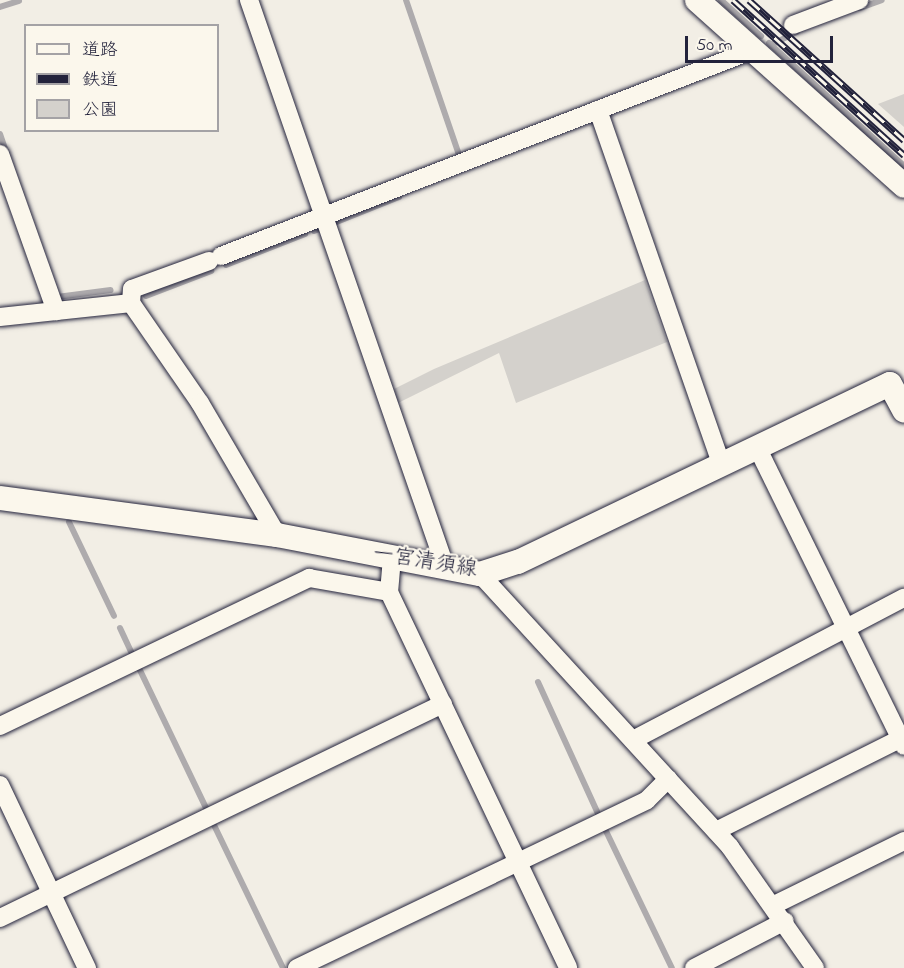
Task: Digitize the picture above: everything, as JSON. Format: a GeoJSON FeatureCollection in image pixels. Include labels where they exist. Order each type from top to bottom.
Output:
{"type":"FeatureCollection","features":[{"type":"Feature","properties":{"kind":"main road"},"geometry":{"type":"LineString","coordinates":[[697,0],[904,186]]}},
{"type":"Feature","properties":{"kind":"main road","name":"一宮清須線"},"geometry":{"type":"LineString","coordinates":[[0,498],[277,535],[480,574],[518,562],[897,380],[904,410]]}},
{"type":"Feature","properties":{"kind":"street"},"geometry":{"type":"LineString","coordinates":[[249,0],[446,569]]}},
{"type":"Feature","properties":{"kind":"street"},"geometry":{"type":"LineString","coordinates":[[793,25],[859,0]]}},
{"type":"Feature","properties":{"kind":"street"},"geometry":{"type":"LineString","coordinates":[[277,535],[200,402],[131,303],[132,289],[324,218],[753,50]]}},
{"type":"Feature","properties":{"kind":"street"},"geometry":{"type":"LineString","coordinates":[[598,110],[721,464]]}},
{"type":"Feature","properties":{"kind":"street"},"geometry":{"type":"LineString","coordinates":[[0,154],[56,311]]}},
{"type":"Feature","properties":{"kind":"street"},"geometry":{"type":"LineString","coordinates":[[0,317],[131,303]]}},
{"type":"Feature","properties":{"kind":"street"},"geometry":{"type":"LineString","coordinates":[[716,831],[903,740],[757,447]]}},
{"type":"Feature","properties":{"kind":"street"},"geometry":{"type":"LineString","coordinates":[[392,558],[389,592],[568,968]]}},
{"type":"Feature","properties":{"kind":"street"},"geometry":{"type":"LineString","coordinates":[[480,574],[716,831],[774,905],[815,968]]}},
{"type":"Feature","properties":{"kind":"street"},"geometry":{"type":"LineString","coordinates":[[0,726],[309,578],[389,592]]}},
{"type":"Feature","properties":{"kind":"street"},"geometry":{"type":"LineString","coordinates":[[633,740],[847,630],[904,598]]}},
{"type":"Feature","properties":{"kind":"street"},"geometry":{"type":"LineString","coordinates":[[0,918],[443,704]]}},
{"type":"Feature","properties":{"kind":"street"},"geometry":{"type":"LineString","coordinates":[[297,968],[647,800],[668,779]]}},
{"type":"Feature","properties":{"kind":"street"},"geometry":{"type":"LineString","coordinates":[[0,785],[87,968]]}},
{"type":"Feature","properties":{"kind":"street"},"geometry":{"type":"LineString","coordinates":[[774,905],[904,841]]}},
{"type":"Feature","properties":{"kind":"street"},"geometry":{"type":"LineString","coordinates":[[694,968],[785,921]]}},
{"type":"Feature","properties":{"kind":"green space"},"geometry":{"type":"Polygon","coordinates":[[[904,94],[904,127],[878,104],[904,94]]]}},
{"type":"Feature","properties":{"kind":"green space"},"geometry":{"type":"Polygon","coordinates":[[[645,280],[667,342],[516,403],[499,353],[398,403],[394,389],[434,369],[645,280]]]}},
{"type":"Feature","properties":{"kind":"waterway"},"geometry":{"type":"LineString","coordinates":[[406,0],[460,158]]}},
{"type":"Feature","properties":{"kind":"waterway"},"geometry":{"type":"LineString","coordinates":[[721,0],[761,36]]}},
{"type":"Feature","properties":{"kind":"waterway"},"geometry":{"type":"LineString","coordinates":[[860,8],[882,0]]}},
{"type":"Feature","properties":{"kind":"waterway"},"geometry":{"type":"LineString","coordinates":[[0,7],[19,1]]}},
{"type":"Feature","properties":{"kind":"waterway"},"geometry":{"type":"LineString","coordinates":[[771,45],[797,32]]}},
{"type":"Feature","properties":{"kind":"waterway"},"geometry":{"type":"LineString","coordinates":[[769,43],[904,166]]}},
{"type":"Feature","properties":{"kind":"waterway"},"geometry":{"type":"LineString","coordinates":[[0,134],[7,154]]}},
{"type":"Feature","properties":{"kind":"waterway"},"geometry":{"type":"LineString","coordinates":[[334,223],[399,197]]}},
{"type":"Feature","properties":{"kind":"waterway"},"geometry":{"type":"LineString","coordinates":[[314,231],[322,228]]}},
{"type":"Feature","properties":{"kind":"waterway"},"geometry":{"type":"LineString","coordinates":[[226,265],[305,234]]}},
{"type":"Feature","properties":{"kind":"waterway"},"geometry":{"type":"LineString","coordinates":[[146,296],[211,271]]}},
{"type":"Feature","properties":{"kind":"waterway"},"geometry":{"type":"LineString","coordinates":[[57,297],[111,290]]}},
{"type":"Feature","properties":{"kind":"waterway"},"geometry":{"type":"LineString","coordinates":[[69,522],[114,616]]}},
{"type":"Feature","properties":{"kind":"waterway"},"geometry":{"type":"LineString","coordinates":[[120,628],[132,654]]}},
{"type":"Feature","properties":{"kind":"waterway"},"geometry":{"type":"LineString","coordinates":[[138,666],[208,812]]}},
{"type":"Feature","properties":{"kind":"waterway"},"geometry":{"type":"LineString","coordinates":[[538,682],[599,816]]}},
{"type":"Feature","properties":{"kind":"waterway"},"geometry":{"type":"LineString","coordinates":[[213,823],[283,968]]}},
{"type":"Feature","properties":{"kind":"waterway"},"geometry":{"type":"LineString","coordinates":[[605,829],[672,968]]}},
{"type":"Feature","properties":{"kind":"railway"},"geometry":{"type":"LineString","coordinates":[[733,0],[904,155]]}},
{"type":"Feature","properties":{"kind":"railway"},"geometry":{"type":"LineString","coordinates":[[749,0],[904,140]]}}]}
